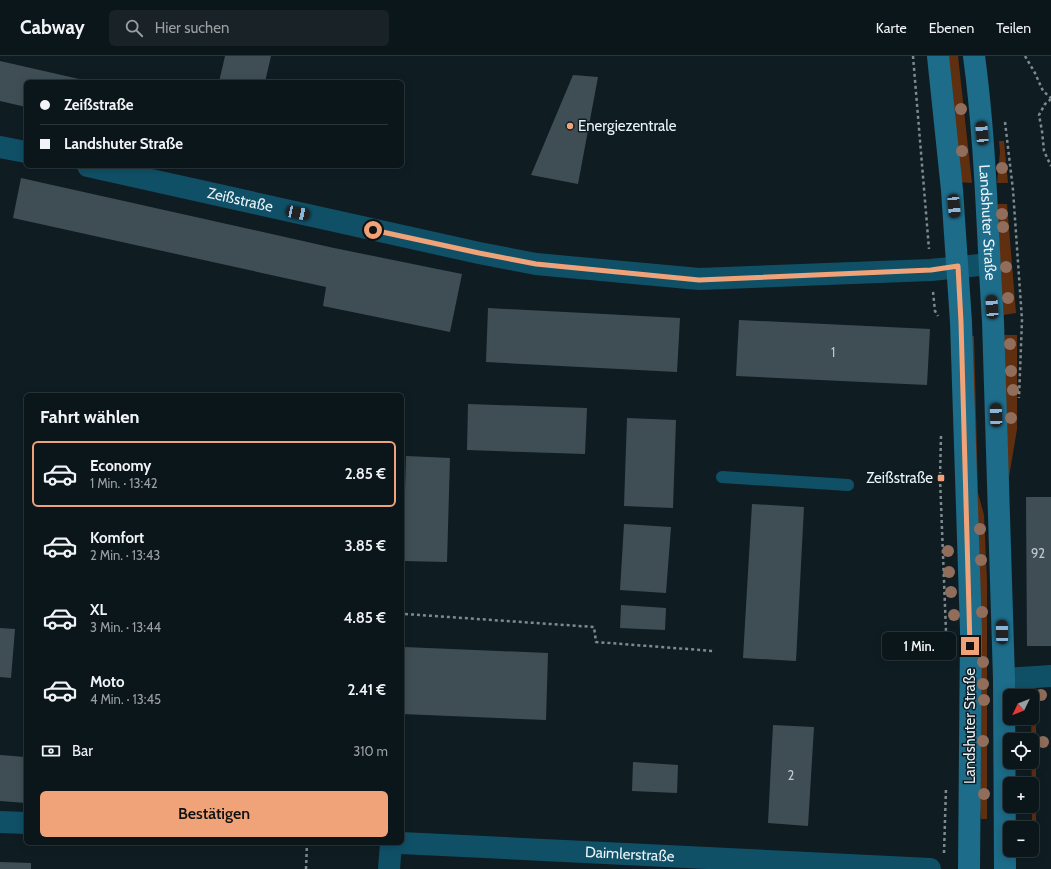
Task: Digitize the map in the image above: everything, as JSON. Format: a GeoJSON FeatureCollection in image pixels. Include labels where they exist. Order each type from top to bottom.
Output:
{"type":"FeatureCollection","features":[{"type":"Feature","properties":{"kind":"main road","name":"Landshuter Straße"},"geometry":{"type":"LineString","coordinates":[[938,56],[951,179],[961,322],[971,631],[969,869]]}},
{"type":"Feature","properties":{"kind":"main road","name":"Landshuter Straße"},"geometry":{"type":"LineString","coordinates":[[974,56],[987,191],[989,264],[993,327],[1004,679],[1005,869]]}},
{"type":"Feature","properties":{"kind":"street"},"geometry":{"type":"LineString","coordinates":[[0,146],[24,152]]}},
{"type":"Feature","properties":{"kind":"street","name":"Zeißstraße"},"geometry":{"type":"LineString","coordinates":[[97,168],[479,253],[536,264],[699,280],[931,270],[958,266],[989,264]]}},
{"type":"Feature","properties":{"kind":"street"},"geometry":{"type":"LineString","coordinates":[[1004,679],[1051,676]]}},
{"type":"Feature","properties":{"kind":"street"},"geometry":{"type":"LineString","coordinates":[[0,822],[24,824]]}},
{"type":"Feature","properties":{"kind":"street","name":"Daimlerstraße"},"geometry":{"type":"LineString","coordinates":[[404,843],[937,862]]}},
{"type":"Feature","properties":{"kind":"street"},"geometry":{"type":"LineString","coordinates":[[389,869],[391,845]]}},
{"type":"Feature","properties":{"kind":"lane"},"geometry":{"type":"LineString","coordinates":[[722,477],[848,485]]}},
{"type":"Feature","properties":{"kind":"path"},"geometry":{"type":"LineString","coordinates":[[913,56],[931,270],[935,311],[938,317]]}},
{"type":"Feature","properties":{"kind":"path"},"geometry":{"type":"LineString","coordinates":[[1025,56],[1043,91],[1051,99],[1045,104],[1039,115],[1044,151],[1051,166]]}},
{"type":"Feature","properties":{"kind":"path"},"geometry":{"type":"LineString","coordinates":[[942,431],[941,478],[948,660]]}},
{"type":"Feature","properties":{"kind":"path"},"geometry":{"type":"LineString","coordinates":[[405,614],[594,627],[596,642],[713,651]]}},
{"type":"Feature","properties":{"kind":"path"},"geometry":{"type":"LineString","coordinates":[[937,862],[946,786]]}},
{"type":"Feature","properties":{"kind":"path"},"geometry":{"type":"LineString","coordinates":[[306,869],[307,845]]}},
{"type":"Feature","properties":{"kind":"shaded area"},"geometry":{"type":"Polygon","coordinates":[[[946,56],[958,56],[972,183],[958,182],[946,56]]]}},
{"type":"Feature","properties":{"kind":"shaded area"},"geometry":{"type":"Polygon","coordinates":[[[999,141],[1004,141],[1008,183],[997,183],[1000,152],[999,141]]]}},
{"type":"Feature","properties":{"kind":"shaded area"},"geometry":{"type":"Polygon","coordinates":[[[997,204],[1007,204],[1016,313],[1003,315],[997,204]]]}},
{"type":"Feature","properties":{"kind":"shaded area"},"geometry":{"type":"Polygon","coordinates":[[[1003,335],[1017,335],[1017,429],[1008,483],[1003,335]]]}},
{"type":"Feature","properties":{"kind":"shaded area"},"geometry":{"type":"Polygon","coordinates":[[[974,336],[978,493],[984,515],[987,581],[987,819],[981,819],[979,798],[969,337],[974,336]]]}},
{"type":"Feature","properties":{"kind":"shaded area"},"geometry":{"type":"Polygon","coordinates":[[[1031,725],[1036,725],[1036,733],[1031,733],[1031,725]]]}},
{"type":"Feature","properties":{"kind":"shaded area"},"geometry":{"type":"Polygon","coordinates":[[[1032,769],[1036,769],[1036,777],[1032,777],[1032,769]]]}},
{"type":"Feature","properties":{"kind":"shaded area"},"geometry":{"type":"Polygon","coordinates":[[[1032,813],[1036,813],[1036,821],[1032,821],[1032,813]]]}},
{"type":"Feature","properties":{"kind":"building"},"geometry":{"type":"Polygon","coordinates":[[[225,56],[271,56],[265,80],[219,80],[225,56]]]}},
{"type":"Feature","properties":{"kind":"building"},"geometry":{"type":"Polygon","coordinates":[[[0,61],[84,80],[24,80],[24,107],[0,101],[0,61]]]}},
{"type":"Feature","properties":{"kind":"building","name":"Energiezentrale"},"geometry":{"type":"Polygon","coordinates":[[[573,75],[598,77],[578,184],[531,175],[573,75]]]}},
{"type":"Feature","properties":{"kind":"building"},"geometry":{"type":"Polygon","coordinates":[[[21,178],[334,248],[462,274],[450,332],[323,306],[326,287],[13,218],[21,178]]]}},
{"type":"Feature","properties":{"kind":"building"},"geometry":{"type":"Polygon","coordinates":[[[488,308],[680,318],[677,372],[486,362],[488,308]]]}},
{"type":"Feature","properties":{"kind":"building"},"geometry":{"type":"Polygon","coordinates":[[[739,320],[930,329],[927,385],[736,376],[739,320]]]}},
{"type":"Feature","properties":{"kind":"building"},"geometry":{"type":"Polygon","coordinates":[[[468,404],[587,408],[585,454],[467,450],[468,404]]]}},
{"type":"Feature","properties":{"kind":"building"},"geometry":{"type":"Polygon","coordinates":[[[627,418],[676,420],[673,508],[624,506],[627,418]]]}},
{"type":"Feature","properties":{"kind":"building"},"geometry":{"type":"Polygon","coordinates":[[[406,456],[450,458],[447,562],[404,561],[406,456]]]}},
{"type":"Feature","properties":{"kind":"building"},"geometry":{"type":"Polygon","coordinates":[[[1026,497],[1051,497],[1051,646],[1027,646],[1026,497]]]}},
{"type":"Feature","properties":{"kind":"building"},"geometry":{"type":"Polygon","coordinates":[[[752,504],[804,507],[796,661],[743,658],[752,504]]]}},
{"type":"Feature","properties":{"kind":"building"},"geometry":{"type":"Polygon","coordinates":[[[624,524],[671,527],[666,593],[620,590],[624,524]]]}},
{"type":"Feature","properties":{"kind":"building"},"geometry":{"type":"Polygon","coordinates":[[[621,605],[666,608],[665,630],[620,628],[621,605]]]}},
{"type":"Feature","properties":{"kind":"building"},"geometry":{"type":"Polygon","coordinates":[[[0,628],[15,629],[11,678],[0,677],[0,628]]]}},
{"type":"Feature","properties":{"kind":"building"},"geometry":{"type":"Polygon","coordinates":[[[404,647],[548,653],[546,720],[404,714],[404,647]]]}},
{"type":"Feature","properties":{"kind":"building"},"geometry":{"type":"Polygon","coordinates":[[[773,725],[814,727],[808,826],[768,823],[773,725]]]}},
{"type":"Feature","properties":{"kind":"building"},"geometry":{"type":"Polygon","coordinates":[[[0,755],[24,757],[24,803],[0,801],[0,755]]]}},
{"type":"Feature","properties":{"kind":"building"},"geometry":{"type":"Polygon","coordinates":[[[633,762],[678,765],[677,793],[632,791],[633,762]]]}},
{"type":"Feature","properties":{"kind":"building"},"geometry":{"type":"Polygon","coordinates":[[[0,862],[31,863],[31,869],[0,869],[0,862]]]}},
{"type":"Feature","properties":{"kind":"place","name":"Energiezentrale"},"geometry":{"type":"Point","coordinates":[570,126]}},
{"type":"Feature","properties":{"kind":"place","name":"Zeißstraße"},"geometry":{"type":"Point","coordinates":[941,478]}},
{"type":"Feature","properties":{"kind":"route"},"geometry":{"type":"LineString","coordinates":[[373,230],[536,264],[699,280],[931,270],[958,266],[971,631],[970,646]]}}]}
